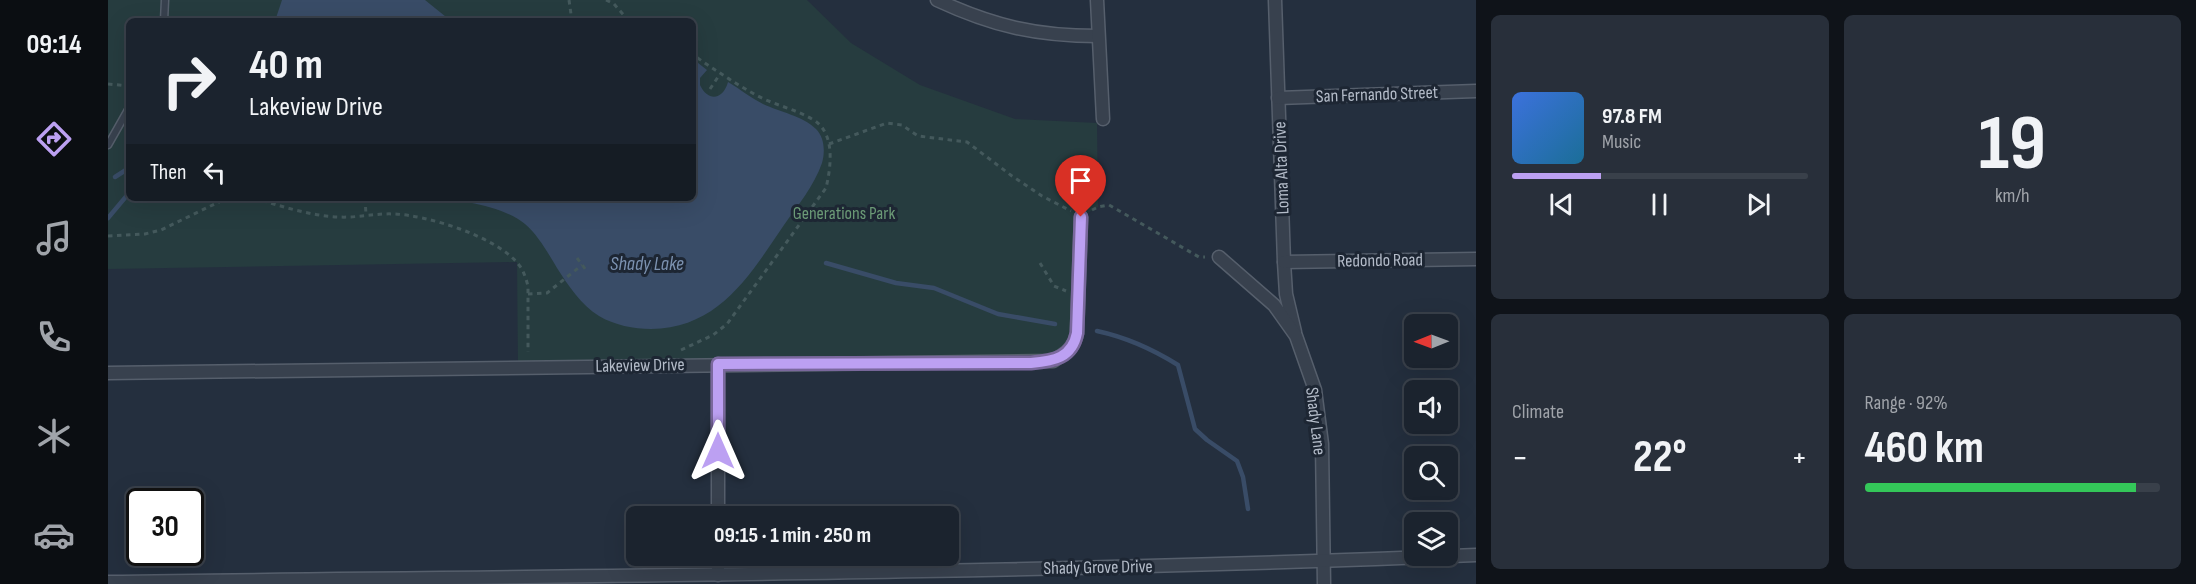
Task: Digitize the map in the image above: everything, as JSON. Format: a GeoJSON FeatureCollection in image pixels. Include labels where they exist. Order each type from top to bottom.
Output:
{"type":"FeatureCollection","features":[{"type":"Feature","properties":{"kind":"street"},"geometry":{"type":"LineString","coordinates":[[937,0],[976,17],[1028,31],[1052,35],[1098,36]]}},
{"type":"Feature","properties":{"kind":"street"},"geometry":{"type":"LineString","coordinates":[[1097,0],[1103,119]]}},
{"type":"Feature","properties":{"kind":"street","name":"Loma Alta Drive"},"geometry":{"type":"LineString","coordinates":[[1275,0],[1284,262],[1286,294],[1296,336]]}},
{"type":"Feature","properties":{"kind":"street","name":"San Fernando Street"},"geometry":{"type":"LineString","coordinates":[[1278,98],[1476,91]]}},
{"type":"Feature","properties":{"kind":"street","name":"Lakeview Drive"},"geometry":{"type":"LineString","coordinates":[[108,373],[1053,361],[1074,345],[1077,333],[1081,217]]}},
{"type":"Feature","properties":{"kind":"street","name":"Shady Lane"},"geometry":{"type":"LineString","coordinates":[[1219,257],[1274,306],[1296,336],[1315,390],[1322,444],[1324,584]]}},
{"type":"Feature","properties":{"kind":"street","name":"Redondo Road"},"geometry":{"type":"LineString","coordinates":[[1284,262],[1476,258]]}},
{"type":"Feature","properties":{"kind":"street"},"geometry":{"type":"LineString","coordinates":[[718,364],[718,506]]}},
{"type":"Feature","properties":{"kind":"street","name":"Shady Grove Drive"},"geometry":{"type":"LineString","coordinates":[[108,582],[718,575],[1323,562],[1476,555]]}},
{"type":"Feature","properties":{"kind":"street"},"geometry":{"type":"LineString","coordinates":[[718,566],[718,575]]}},
{"type":"Feature","properties":{"kind":"lane"},"geometry":{"type":"LineString","coordinates":[[164,18],[165,0]]}},
{"type":"Feature","properties":{"kind":"lane"},"geometry":{"type":"LineString","coordinates":[[108,145],[126,113]]}},
{"type":"Feature","properties":{"kind":"path"},"geometry":{"type":"LineString","coordinates":[[569,0],[572,18]]}},
{"type":"Feature","properties":{"kind":"path"},"geometry":{"type":"LineString","coordinates":[[606,0],[614,4],[626,18]]}},
{"type":"Feature","properties":{"kind":"path"},"geometry":{"type":"LineString","coordinates":[[681,350],[713,335],[727,324],[826,188],[831,162],[829,144],[815,120],[758,96],[696,57]]}},
{"type":"Feature","properties":{"kind":"path"},"geometry":{"type":"LineString","coordinates":[[710,89],[720,74]]}},
{"type":"Feature","properties":{"kind":"path"},"geometry":{"type":"LineString","coordinates":[[108,84],[126,86]]}},
{"type":"Feature","properties":{"kind":"path"},"geometry":{"type":"LineString","coordinates":[[829,144],[887,123],[902,125],[918,135],[967,142],[1042,196],[1081,217],[1098,207],[1110,205],[1199,257],[1219,257]]}},
{"type":"Feature","properties":{"kind":"path"},"geometry":{"type":"LineString","coordinates":[[108,236],[145,234],[161,230],[221,201]]}},
{"type":"Feature","properties":{"kind":"path"},"geometry":{"type":"LineString","coordinates":[[265,201],[293,209],[339,217],[392,214],[424,217],[479,237],[513,258],[520,266],[528,286],[528,352]]}},
{"type":"Feature","properties":{"kind":"path"},"geometry":{"type":"LineString","coordinates":[[365,201],[366,215]]}},
{"type":"Feature","properties":{"kind":"path"},"geometry":{"type":"LineString","coordinates":[[578,258],[586,270]]}},
{"type":"Feature","properties":{"kind":"path"},"geometry":{"type":"LineString","coordinates":[[1040,263],[1054,286],[1067,291]]}},
{"type":"Feature","properties":{"kind":"path"},"geometry":{"type":"LineString","coordinates":[[528,294],[547,293],[582,265]]}},
{"type":"Feature","properties":{"kind":"green space","name":"Generations Park"},"geometry":{"type":"Polygon","coordinates":[[[108,0],[807,0],[851,43],[920,85],[1015,119],[1097,123],[1098,207],[1081,217],[1077,333],[1053,361],[518,367],[517,262],[108,269],[108,0]]]}},
{"type":"Feature","properties":{"kind":"water"},"geometry":{"type":"Polygon","coordinates":[[[282,0],[425,0],[447,18],[276,18],[282,0]]]}},
{"type":"Feature","properties":{"kind":"water","name":"Shady Lake"},"geometry":{"type":"Polygon","coordinates":[[[696,61],[707,70],[700,78],[700,85],[707,94],[715,97],[719,95],[728,82],[763,104],[798,117],[811,125],[823,141],[824,150],[819,171],[745,280],[714,309],[696,319],[675,326],[651,329],[624,326],[611,322],[592,311],[566,281],[530,228],[505,212],[458,201],[696,201],[696,61]]]}},
{"type":"Feature","properties":{"kind":"waterway"},"geometry":{"type":"LineString","coordinates":[[115,177],[126,170]]}},
{"type":"Feature","properties":{"kind":"waterway"},"geometry":{"type":"LineString","coordinates":[[108,218],[126,197]]}},
{"type":"Feature","properties":{"kind":"waterway"},"geometry":{"type":"LineString","coordinates":[[826,263],[896,283],[934,288],[998,314],[1055,324]]}},
{"type":"Feature","properties":{"kind":"waterway"},"geometry":{"type":"LineString","coordinates":[[1097,331],[1139,345],[1178,365],[1195,429],[1237,461],[1243,477],[1248,509]]}},
{"type":"Feature","properties":{"kind":"route"},"geometry":{"type":"LineString","coordinates":[[718,451],[718,364],[1031,363],[1053,361],[1066,353],[1074,345],[1077,333],[1081,217]]}}]}
